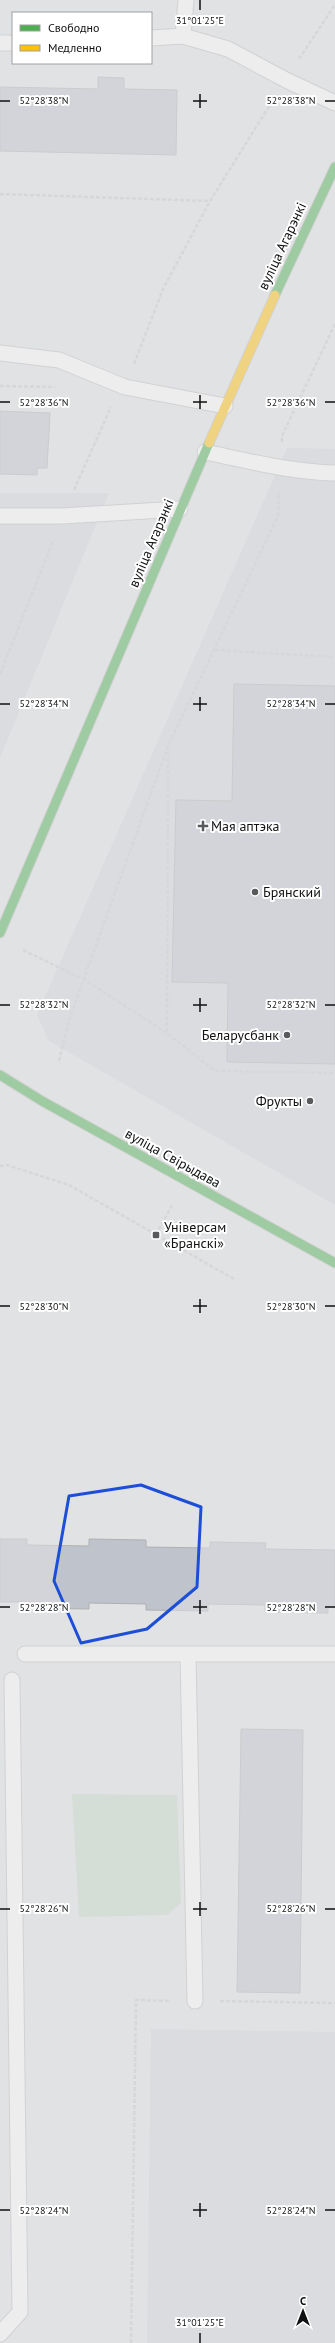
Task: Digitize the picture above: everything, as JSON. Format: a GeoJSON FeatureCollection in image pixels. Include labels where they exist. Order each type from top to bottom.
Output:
{"type":"FeatureCollection","features":[{"type":"Feature","properties":{"kind":"street","name":"вуліца Агарэнкі"},"geometry":{"type":"LineString","coordinates":[[0,933],[225,406],[308,221],[335,167]]}},
{"type":"Feature","properties":{"kind":"street","name":"вуліца Свірыдава"},"geometry":{"type":"LineString","coordinates":[[0,1075],[42,1101],[335,1263]]}},
{"type":"Feature","properties":{"kind":"lane"},"geometry":{"type":"LineString","coordinates":[[183,36],[186,0]]}},
{"type":"Feature","properties":{"kind":"lane"},"geometry":{"type":"LineString","coordinates":[[152,38],[183,36],[228,49],[286,80],[335,103]]}},
{"type":"Feature","properties":{"kind":"lane"},"geometry":{"type":"LineString","coordinates":[[0,43],[12,43]]}},
{"type":"Feature","properties":{"kind":"lane"},"geometry":{"type":"LineString","coordinates":[[0,353],[59,360],[125,387],[225,406]]}},
{"type":"Feature","properties":{"kind":"lane"},"geometry":{"type":"LineString","coordinates":[[206,452],[280,468],[314,473],[335,473]]}},
{"type":"Feature","properties":{"kind":"lane"},"geometry":{"type":"LineString","coordinates":[[0,516],[62,516],[180,509]]}},
{"type":"Feature","properties":{"kind":"lane"},"geometry":{"type":"LineString","coordinates":[[25,1654],[335,1654]]}},
{"type":"Feature","properties":{"kind":"lane"},"geometry":{"type":"LineString","coordinates":[[188,1655],[195,2001]]}},
{"type":"Feature","properties":{"kind":"lane"},"geometry":{"type":"LineString","coordinates":[[0,2334],[20,2312],[12,1680]]}},
{"type":"Feature","properties":{"kind":"path"},"geometry":{"type":"LineString","coordinates":[[0,674],[62,516],[111,406],[125,387],[163,289],[210,201],[334,6]]}},
{"type":"Feature","properties":{"kind":"path"},"geometry":{"type":"LineString","coordinates":[[0,194],[210,201]]}},
{"type":"Feature","properties":{"kind":"path"},"geometry":{"type":"LineString","coordinates":[[59,1061],[69,1020],[85,980],[168,746],[278,516],[282,436],[335,324]]}},
{"type":"Feature","properties":{"kind":"path"},"geometry":{"type":"LineString","coordinates":[[0,386],[59,387]]}},
{"type":"Feature","properties":{"kind":"path"},"geometry":{"type":"LineString","coordinates":[[215,650],[335,658]]}},
{"type":"Feature","properties":{"kind":"path"},"geometry":{"type":"LineString","coordinates":[[167,1033],[168,746]]}},
{"type":"Feature","properties":{"kind":"path"},"geometry":{"type":"LineString","coordinates":[[21,949],[85,980],[167,1033],[215,1071],[335,1073]]}},
{"type":"Feature","properties":{"kind":"path"},"geometry":{"type":"LineString","coordinates":[[0,1166],[7,1165],[69,1185],[234,1279]]}},
{"type":"Feature","properties":{"kind":"path"},"geometry":{"type":"LineString","coordinates":[[156,1235],[185,1181]]}},
{"type":"Feature","properties":{"kind":"path"},"geometry":{"type":"LineString","coordinates":[[131,2343],[136,2000],[335,2004]]}},
{"type":"Feature","properties":{"kind":"highlighted area"},"geometry":{"type":"Polygon","coordinates":[[[141,1485],[201,1507],[197,1587],[147,1629],[81,1643],[54,1581],[69,1496],[141,1485]]]}},
{"type":"Feature","properties":{"kind":"shaded area"},"geometry":{"type":"Polygon","coordinates":[[[287,448],[335,449],[335,1205],[49,1041],[37,1015],[287,448]]]}},
{"type":"Feature","properties":{"kind":"shaded area"},"geometry":{"type":"Polygon","coordinates":[[[0,493],[109,493],[0,758],[0,493]]]}},
{"type":"Feature","properties":{"kind":"shaded area"},"geometry":{"type":"Polygon","coordinates":[[[151,2029],[335,2032],[335,2343],[147,2343],[151,2029]]]}},
{"type":"Feature","properties":{"kind":"green space"},"geometry":{"type":"Polygon","coordinates":[[[72,1794],[177,1795],[181,1903],[167,1915],[79,1917],[72,1794]]]}},
{"type":"Feature","properties":{"kind":"building"},"geometry":{"type":"Polygon","coordinates":[[[98,77],[124,78],[124,89],[177,90],[176,155],[0,151],[0,87],[98,89],[98,77]]]}},
{"type":"Feature","properties":{"kind":"building"},"geometry":{"type":"Polygon","coordinates":[[[0,411],[50,413],[47,468],[37,468],[37,475],[0,474],[0,411]]]}},
{"type":"Feature","properties":{"kind":"building","name":"Брянский"},"geometry":{"type":"Polygon","coordinates":[[[234,684],[335,686],[335,1064],[227,1062],[228,983],[172,982],[176,800],[232,801],[234,684]]]}},
{"type":"Feature","properties":{"kind":"building"},"geometry":{"type":"Polygon","coordinates":[[[0,1539],[27,1539],[27,1545],[89,1546],[89,1539],[146,1540],[146,1547],[210,1548],[210,1542],[266,1543],[265,1549],[335,1550],[335,1607],[328,1607],[328,1613],[265,1612],[265,1605],[208,1604],[208,1611],[146,1610],[146,1604],[89,1603],[89,1609],[27,1608],[27,1602],[0,1602],[0,1539]]]}},
{"type":"Feature","properties":{"kind":"building"},"geometry":{"type":"Polygon","coordinates":[[[241,1729],[303,1730],[300,1993],[237,1992],[241,1729]]]}},
{"type":"Feature","properties":{"kind":"traffic: fast"},"geometry":{"type":"LineString","coordinates":[[275,295],[335,167]]}},
{"type":"Feature","properties":{"kind":"traffic: fast"},"geometry":{"type":"LineString","coordinates":[[0,933],[209,443]]}},
{"type":"Feature","properties":{"kind":"traffic: fast"},"geometry":{"type":"LineString","coordinates":[[0,1075],[42,1101],[335,1263]]}},
{"type":"Feature","properties":{"kind":"traffic: slow"},"geometry":{"type":"LineString","coordinates":[[209,443],[275,295]]}},
{"type":"Feature","properties":{"kind":"place","name":"Мая аптэка"},"geometry":{"type":"Point","coordinates":[203,826]}},
{"type":"Feature","properties":{"kind":"place","name":"Брянский"},"geometry":{"type":"Point","coordinates":[255,892]}},
{"type":"Feature","properties":{"kind":"place","name":"Беларусбанк"},"geometry":{"type":"Point","coordinates":[287,1035]}},
{"type":"Feature","properties":{"kind":"place","name":"Фрукты"},"geometry":{"type":"Point","coordinates":[310,1101]}},
{"type":"Feature","properties":{"kind":"place","name":"Універсам «Бранскі»"},"geometry":{"type":"Point","coordinates":[156,1235]}}]}
